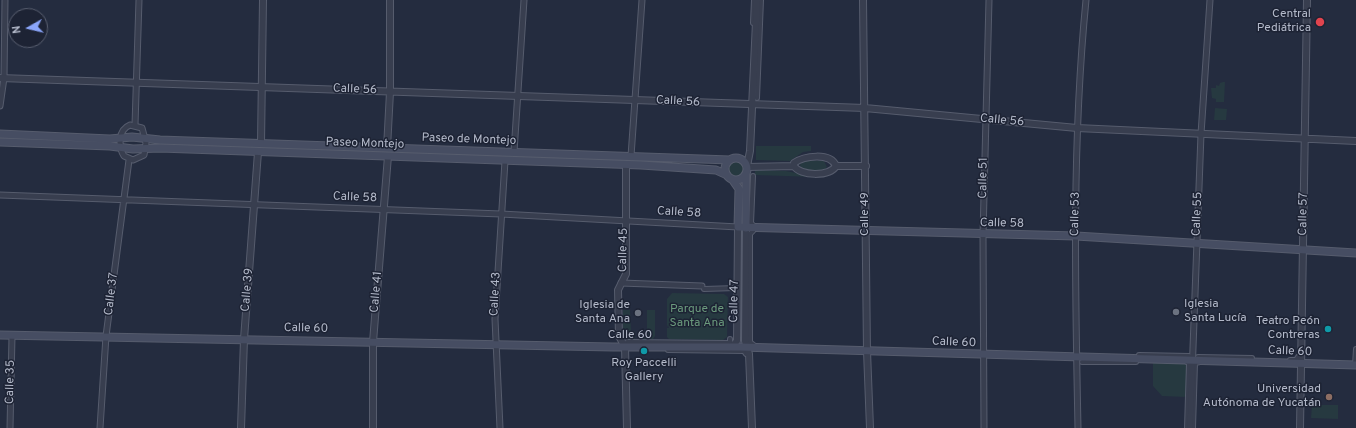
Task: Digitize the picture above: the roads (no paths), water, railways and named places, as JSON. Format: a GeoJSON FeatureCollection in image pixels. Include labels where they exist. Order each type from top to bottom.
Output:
{"type":"FeatureCollection","features":[{"type":"Feature","properties":{"kind":"main road"},"geometry":{"type":"LineString","coordinates":[[0,134],[146,138]]}},
{"type":"Feature","properties":{"kind":"main road","name":"Paseo de Montejo"},"geometry":{"type":"LineString","coordinates":[[146,138],[160,140],[730,160]]}},
{"type":"Feature","properties":{"kind":"main road","name":"Paseo Montejo"},"geometry":{"type":"LineString","coordinates":[[0,142],[626,165],[716,170],[730,177]]}},
{"type":"Feature","properties":{"kind":"main road"},"geometry":{"type":"LineString","coordinates":[[739,158],[744,161],[748,171],[740,179],[730,177],[725,168],[730,160],[739,158]]}},
{"type":"Feature","properties":{"kind":"main road","name":"Calle 47"},"geometry":{"type":"LineString","coordinates":[[748,171],[750,227]]}},
{"type":"Feature","properties":{"kind":"main road","name":"Calle 47"},"geometry":{"type":"LineString","coordinates":[[730,177],[739,189],[737,230]]}},
{"type":"Feature","properties":{"kind":"main road","name":"Calle 58"},"geometry":{"type":"LineString","coordinates":[[737,230],[750,227],[866,232],[1076,236],[1356,253]]}},
{"type":"Feature","properties":{"kind":"main road","name":"Calle 60"},"geometry":{"type":"LineString","coordinates":[[0,335],[627,347],[731,347],[748,352],[866,351],[1076,358],[1193,357],[1302,363],[1356,364]]}},
{"type":"Feature","properties":{"kind":"street"},"geometry":{"type":"LineString","coordinates":[[0,106],[5,0]]}},
{"type":"Feature","properties":{"kind":"street"},"geometry":{"type":"LineString","coordinates":[[135,125],[139,0]]}},
{"type":"Feature","properties":{"kind":"street"},"geometry":{"type":"LineString","coordinates":[[262,143],[261,86],[263,0]]}},
{"type":"Feature","properties":{"kind":"street"},"geometry":{"type":"LineString","coordinates":[[387,148],[390,92],[390,0]]}},
{"type":"Feature","properties":{"kind":"street"},"geometry":{"type":"LineString","coordinates":[[514,152],[516,97],[524,0]]}},
{"type":"Feature","properties":{"kind":"street"},"geometry":{"type":"LineString","coordinates":[[631,156],[642,0]]}},
{"type":"Feature","properties":{"kind":"street"},"geometry":{"type":"LineString","coordinates":[[750,95],[755,0]]}},
{"type":"Feature","properties":{"kind":"street","name":"Calle 47"},"geometry":{"type":"LineString","coordinates":[[748,171],[752,105],[755,0]]}},
{"type":"Feature","properties":{"kind":"street"},"geometry":{"type":"LineString","coordinates":[[757,98],[761,0]]}},
{"type":"Feature","properties":{"kind":"street","name":"Calle 49"},"geometry":{"type":"LineString","coordinates":[[863,0],[866,166],[866,351],[870,428]]}},
{"type":"Feature","properties":{"kind":"street","name":"Calle 51"},"geometry":{"type":"LineString","coordinates":[[984,428],[985,355],[983,235],[989,0]]}},
{"type":"Feature","properties":{"kind":"street","name":"Calle 53"},"geometry":{"type":"LineString","coordinates":[[1078,428],[1076,358],[1077,128],[1080,66],[1086,0]]}},
{"type":"Feature","properties":{"kind":"street","name":"Calle 55"},"geometry":{"type":"LineString","coordinates":[[1191,428],[1201,134],[1210,0]]}},
{"type":"Feature","properties":{"kind":"street","name":"Calle 57"},"geometry":{"type":"LineString","coordinates":[[1300,428],[1307,0]]}},
{"type":"Feature","properties":{"kind":"street","name":"Calle 56"},"geometry":{"type":"LineString","coordinates":[[2,78],[865,108],[1077,128],[1356,141]]}},
{"type":"Feature","properties":{"kind":"street"},"geometry":{"type":"LineString","coordinates":[[135,125],[142,128],[146,138],[146,148],[144,155],[140,158],[129,160],[124,156],[120,138],[126,127],[135,125]]}},
{"type":"Feature","properties":{"kind":"street","name":"Calle 39"},"geometry":{"type":"LineString","coordinates":[[241,428],[244,339],[258,152]]}},
{"type":"Feature","properties":{"kind":"street","name":"Calle 41"},"geometry":{"type":"LineString","coordinates":[[373,428],[373,342],[388,156]]}},
{"type":"Feature","properties":{"kind":"street"},"geometry":{"type":"LineString","coordinates":[[794,166],[794,163],[802,159],[816,157],[832,160],[836,166]]}},
{"type":"Feature","properties":{"kind":"street","name":"Calle 37"},"geometry":{"type":"LineString","coordinates":[[100,428],[106,336],[129,160]]}},
{"type":"Feature","properties":{"kind":"street","name":"Calle 43"},"geometry":{"type":"LineString","coordinates":[[500,428],[496,344],[497,281],[505,160]]}},
{"type":"Feature","properties":{"kind":"street","name":"Calle 45"},"geometry":{"type":"LineString","coordinates":[[626,165],[626,274],[618,290],[619,336],[627,347],[627,428]]}},
{"type":"Feature","properties":{"kind":"street"},"geometry":{"type":"LineString","coordinates":[[748,171],[794,166]]}},
{"type":"Feature","properties":{"kind":"street"},"geometry":{"type":"LineString","coordinates":[[794,166],[797,170],[811,173],[830,171],[836,166],[866,166]]}},
{"type":"Feature","properties":{"kind":"street","name":"Calle 58"},"geometry":{"type":"LineString","coordinates":[[0,195],[501,214],[625,221],[737,230]]}},
{"type":"Feature","properties":{"kind":"street","name":"Calle 47"},"geometry":{"type":"LineString","coordinates":[[750,227],[746,248],[745,341],[748,352],[752,428]]}},
{"type":"Feature","properties":{"kind":"street"},"geometry":{"type":"LineString","coordinates":[[621,283],[703,288],[736,288],[737,230]]}},
{"type":"Feature","properties":{"kind":"street","name":"Calle 47"},"geometry":{"type":"LineString","coordinates":[[731,347],[737,341],[737,230]]}},
{"type":"Feature","properties":{"kind":"street"},"geometry":{"type":"LineString","coordinates":[[753,231],[750,234],[750,342],[756,346],[866,351]]}},
{"type":"Feature","properties":{"kind":"street"},"geometry":{"type":"LineString","coordinates":[[738,248],[746,248]]}},
{"type":"Feature","properties":{"kind":"street","name":"Calle 35"},"geometry":{"type":"LineString","coordinates":[[10,428],[12,336]]}},
{"type":"Feature","properties":{"kind":"street"},"geometry":{"type":"LineString","coordinates":[[627,347],[730,343],[730,339]]}},
{"type":"Feature","properties":{"kind":"street"},"geometry":{"type":"LineString","coordinates":[[627,347],[634,350],[748,352]]}},
{"type":"Feature","properties":{"kind":"street"},"geometry":{"type":"LineString","coordinates":[[1356,349],[1356,364]]}},
{"type":"Feature","properties":{"kind":"street"},"geometry":{"type":"LineString","coordinates":[[1076,358],[1190,363],[1187,428]]}},
{"type":"Feature","properties":{"kind":"street"},"geometry":{"type":"LineString","coordinates":[[1191,428],[1195,363],[1302,363]]}},
{"type":"Feature","properties":{"kind":"place","name":"Central Pediátrica"},"geometry":{"type":"Point","coordinates":[1320,22]}},
{"type":"Feature","properties":{"kind":"place","name":"Iglesia Santa Lucía"},"geometry":{"type":"Point","coordinates":[1176,312]}},
{"type":"Feature","properties":{"kind":"place","name":"Iglesia de Santa Ana"},"geometry":{"type":"Point","coordinates":[638,313]}},
{"type":"Feature","properties":{"kind":"place","name":"Teatro Peón Contreras"},"geometry":{"type":"Point","coordinates":[1328,329]}},
{"type":"Feature","properties":{"kind":"place","name":"Roy Paccelli Gallery"},"geometry":{"type":"Point","coordinates":[644,351]}},
{"type":"Feature","properties":{"kind":"place","name":"Universidad Autónoma de Yucatán"},"geometry":{"type":"Point","coordinates":[1329,397]}},
{"type":"Feature","properties":{"kind":"park label","name":"Parque de Santa Ana"},"geometry":{"type":"Point","coordinates":[697,317]}}]}
